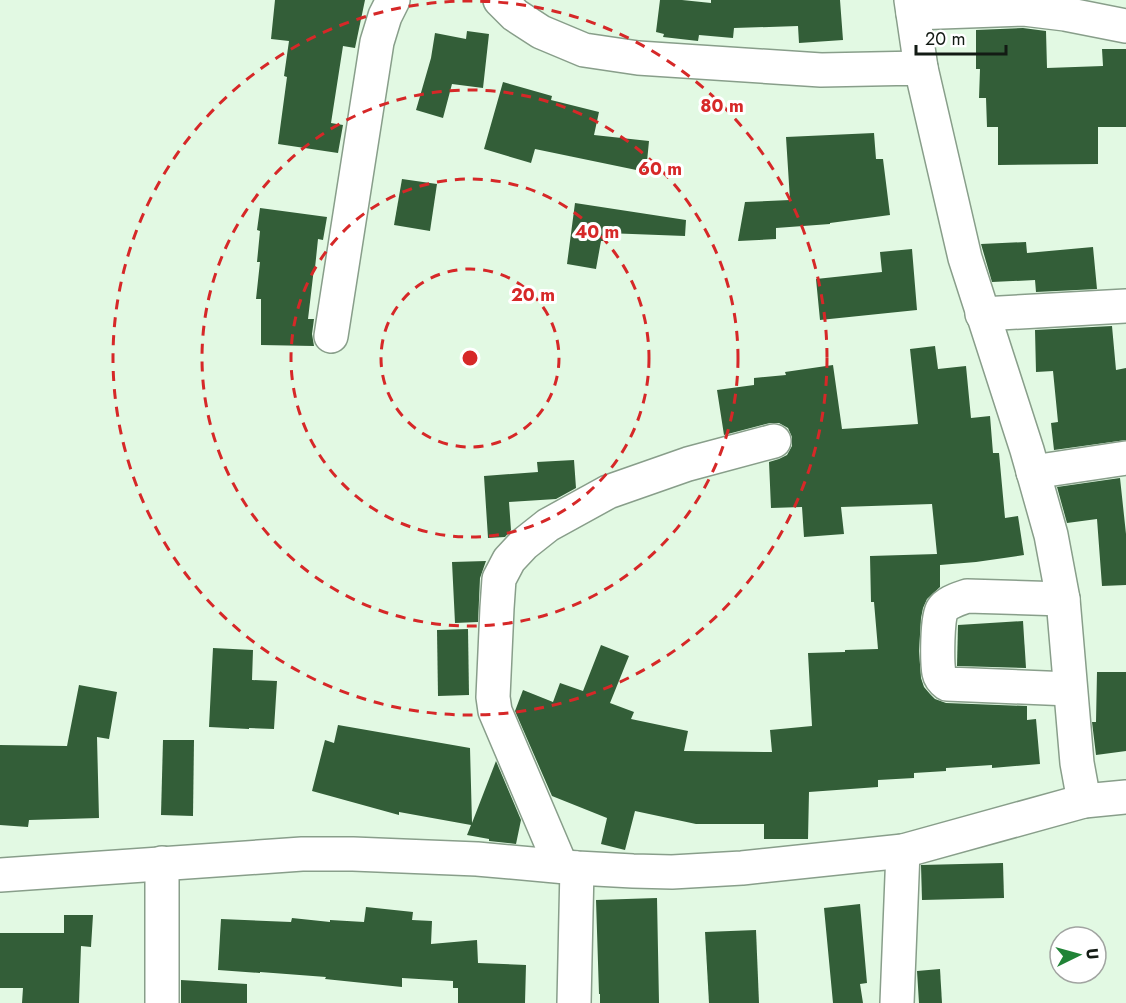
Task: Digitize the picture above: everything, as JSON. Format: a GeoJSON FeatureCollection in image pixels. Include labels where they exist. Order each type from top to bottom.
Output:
{"type":"FeatureCollection","features":[{"type":"Feature","properties":{"kind":"street"},"geometry":{"type":"LineString","coordinates":[[331,336],[377,42],[393,0]]}},
{"type":"Feature","properties":{"kind":"street"},"geometry":{"type":"LineString","coordinates":[[500,0],[515,15],[541,32],[584,50],[638,58],[821,70],[921,68]]}},
{"type":"Feature","properties":{"kind":"street"},"geometry":{"type":"LineString","coordinates":[[1084,801],[1077,763],[1063,599],[1051,535],[965,258],[921,68],[912,6],[1024,9],[1065,14],[1126,26]]}},
{"type":"Feature","properties":{"kind":"street"},"geometry":{"type":"LineString","coordinates":[[982,314],[1126,306]]}},
{"type":"Feature","properties":{"kind":"street"},"geometry":{"type":"LineString","coordinates":[[574,1003],[569,867],[495,711],[492,697],[500,579],[509,560],[524,544],[548,525],[608,492],[688,464],[774,441]]}},
{"type":"Feature","properties":{"kind":"street"},"geometry":{"type":"LineString","coordinates":[[1033,472],[1126,458]]}},
{"type":"Feature","properties":{"kind":"street"},"geometry":{"type":"LineString","coordinates":[[1063,599],[968,596],[955,600],[942,610],[940,618],[938,672],[947,684],[1070,689]]}},
{"type":"Feature","properties":{"kind":"street"},"geometry":{"type":"LineString","coordinates":[[0,875],[302,854],[477,859],[569,867],[672,872],[742,868],[903,851],[1084,801],[1126,797]]}},
{"type":"Feature","properties":{"kind":"street"},"geometry":{"type":"LineString","coordinates":[[897,1003],[903,851]]}},
{"type":"Feature","properties":{"kind":"street"},"geometry":{"type":"LineString","coordinates":[[162,863],[162,1003]]}},
{"type":"Feature","properties":{"kind":"building"},"geometry":{"type":"Polygon","coordinates":[[[275,0],[365,0],[355,48],[343,46],[331,123],[343,125],[338,153],[278,144],[287,77],[284,76],[289,41],[271,39],[275,0]]]}},
{"type":"Feature","properties":{"kind":"building"},"geometry":{"type":"Polygon","coordinates":[[[660,0],[711,3],[711,0],[840,0],[843,40],[799,43],[798,26],[734,28],[733,38],[699,35],[698,41],[663,37],[664,34],[656,32],[660,0]]]}},
{"type":"Feature","properties":{"kind":"building"},"geometry":{"type":"Polygon","coordinates":[[[1023,28],[1046,31],[1047,68],[1103,66],[1102,49],[1126,49],[1126,127],[1098,127],[1098,164],[998,165],[998,127],[987,127],[986,98],[979,98],[980,69],[976,69],[976,30],[1023,28]]]}},
{"type":"Feature","properties":{"kind":"building"},"geometry":{"type":"Polygon","coordinates":[[[467,31],[489,34],[483,88],[452,84],[443,118],[416,110],[431,58],[435,33],[466,39],[467,31]]]}},
{"type":"Feature","properties":{"kind":"building"},"geometry":{"type":"Polygon","coordinates":[[[503,82],[552,96],[551,100],[599,112],[594,135],[649,141],[646,172],[535,149],[531,163],[484,149],[503,82]]]}},
{"type":"Feature","properties":{"kind":"building"},"geometry":{"type":"Polygon","coordinates":[[[874,133],[876,159],[883,159],[890,215],[830,224],[776,228],[776,239],[738,241],[745,202],[790,200],[786,137],[874,133]]]}},
{"type":"Feature","properties":{"kind":"building"},"geometry":{"type":"Polygon","coordinates":[[[402,179],[437,184],[430,231],[394,225],[402,179]]]}},
{"type":"Feature","properties":{"kind":"building"},"geometry":{"type":"Polygon","coordinates":[[[575,203],[686,220],[685,236],[606,233],[605,241],[601,241],[596,269],[567,264],[575,203]]]}},
{"type":"Feature","properties":{"kind":"building"},"geometry":{"type":"Polygon","coordinates":[[[260,208],[327,217],[323,240],[318,239],[308,319],[314,319],[312,334],[314,346],[261,345],[261,299],[256,299],[260,262],[257,262],[260,231],[257,230],[260,208]]]}},
{"type":"Feature","properties":{"kind":"building"},"geometry":{"type":"Polygon","coordinates":[[[1026,242],[1027,253],[1093,247],[1097,289],[1036,292],[1035,280],[992,282],[981,244],[1026,242]]]}},
{"type":"Feature","properties":{"kind":"building"},"geometry":{"type":"Polygon","coordinates":[[[912,249],[917,310],[820,320],[816,279],[882,272],[880,252],[912,249]]]}},
{"type":"Feature","properties":{"kind":"building"},"geometry":{"type":"Polygon","coordinates":[[[1112,326],[1116,370],[1126,368],[1126,440],[1054,450],[1051,423],[1058,422],[1053,371],[1036,372],[1035,330],[1112,326]]]}},
{"type":"Feature","properties":{"kind":"building"},"geometry":{"type":"Polygon","coordinates":[[[935,346],[938,369],[966,366],[971,418],[990,416],[993,453],[999,453],[1005,518],[1018,516],[1024,555],[940,565],[940,587],[927,599],[921,618],[919,651],[921,678],[924,687],[935,699],[946,703],[1027,706],[1027,720],[1036,719],[1040,764],[992,768],[992,765],[946,768],[946,771],[914,773],[914,778],[878,780],[878,787],[809,792],[808,839],[764,839],[764,824],[696,824],[635,811],[625,850],[601,844],[607,818],[552,796],[515,711],[523,690],[553,702],[560,683],[583,691],[601,645],[629,656],[610,703],[634,712],[631,719],[688,731],[684,751],[772,752],[770,730],[812,726],[808,653],[878,649],[874,602],[871,602],[870,556],[937,554],[932,504],[841,507],[844,534],[804,537],[802,507],[771,508],[769,462],[787,455],[792,446],[792,437],[788,428],[779,423],[770,423],[724,435],[717,390],[754,385],[754,378],[786,375],[785,372],[833,365],[842,429],[918,424],[910,349],[935,346]]]}},
{"type":"Feature","properties":{"kind":"building"},"geometry":{"type":"Polygon","coordinates":[[[574,460],[576,488],[556,499],[509,502],[511,530],[505,537],[488,538],[484,476],[538,472],[537,462],[574,460]]]}},
{"type":"Feature","properties":{"kind":"building"},"geometry":{"type":"Polygon","coordinates":[[[1120,478],[1126,534],[1126,585],[1102,586],[1097,519],[1067,523],[1057,487],[1120,478]]]}},
{"type":"Feature","properties":{"kind":"building"},"geometry":{"type":"Polygon","coordinates":[[[486,561],[480,578],[478,622],[455,623],[452,562],[486,561]]]}},
{"type":"Feature","properties":{"kind":"building"},"geometry":{"type":"Polygon","coordinates":[[[1023,621],[1026,668],[957,666],[958,625],[1023,621]]]}},
{"type":"Feature","properties":{"kind":"building"},"geometry":{"type":"Polygon","coordinates":[[[468,629],[469,695],[438,696],[437,630],[468,629]]]}},
{"type":"Feature","properties":{"kind":"building"},"geometry":{"type":"Polygon","coordinates":[[[213,648],[253,650],[252,680],[277,681],[274,729],[209,727],[213,648]]]}},
{"type":"Feature","properties":{"kind":"building"},"geometry":{"type":"Polygon","coordinates":[[[1097,672],[1126,672],[1126,751],[1096,755],[1092,722],[1096,722],[1097,672]]]}},
{"type":"Feature","properties":{"kind":"building"},"geometry":{"type":"Polygon","coordinates":[[[79,685],[117,692],[109,739],[97,737],[99,818],[29,820],[28,827],[0,825],[0,745],[67,746],[79,685]]]}},
{"type":"Feature","properties":{"kind":"building"},"geometry":{"type":"Polygon","coordinates":[[[338,725],[470,748],[472,823],[496,761],[521,820],[516,844],[489,841],[489,839],[467,835],[471,825],[399,812],[399,815],[312,791],[325,740],[334,743],[338,725]]]}},
{"type":"Feature","properties":{"kind":"building"},"geometry":{"type":"Polygon","coordinates":[[[163,740],[194,740],[193,816],[161,815],[163,740]]]}},
{"type":"Feature","properties":{"kind":"building"},"geometry":{"type":"Polygon","coordinates":[[[1003,863],[1004,898],[922,900],[921,865],[1003,863]]]}},
{"type":"Feature","properties":{"kind":"building"},"geometry":{"type":"Polygon","coordinates":[[[657,898],[659,1003],[600,1003],[596,900],[657,898]]]}},
{"type":"Feature","properties":{"kind":"building"},"geometry":{"type":"Polygon","coordinates":[[[860,904],[867,983],[860,984],[863,1003],[833,1003],[824,908],[860,904]]]}},
{"type":"Feature","properties":{"kind":"building"},"geometry":{"type":"Polygon","coordinates":[[[366,907],[413,912],[412,920],[432,921],[431,944],[477,940],[478,963],[526,965],[525,1003],[458,1003],[458,988],[453,988],[453,981],[402,978],[402,987],[325,979],[326,977],[218,970],[221,919],[291,922],[292,918],[330,922],[330,920],[364,922],[366,907]]]}},
{"type":"Feature","properties":{"kind":"building"},"geometry":{"type":"Polygon","coordinates":[[[64,915],[93,915],[91,947],[81,946],[79,1003],[22,1003],[23,988],[0,988],[0,933],[64,933],[64,915]]]}},
{"type":"Feature","properties":{"kind":"building"},"geometry":{"type":"Polygon","coordinates":[[[756,930],[759,1003],[709,1003],[705,932],[756,930]]]}},
{"type":"Feature","properties":{"kind":"building"},"geometry":{"type":"Polygon","coordinates":[[[940,969],[942,1003],[919,1003],[917,971],[940,969]]]}},
{"type":"Feature","properties":{"kind":"building"},"geometry":{"type":"Polygon","coordinates":[[[181,980],[247,984],[247,1003],[181,1003],[181,980]]]}}]}
